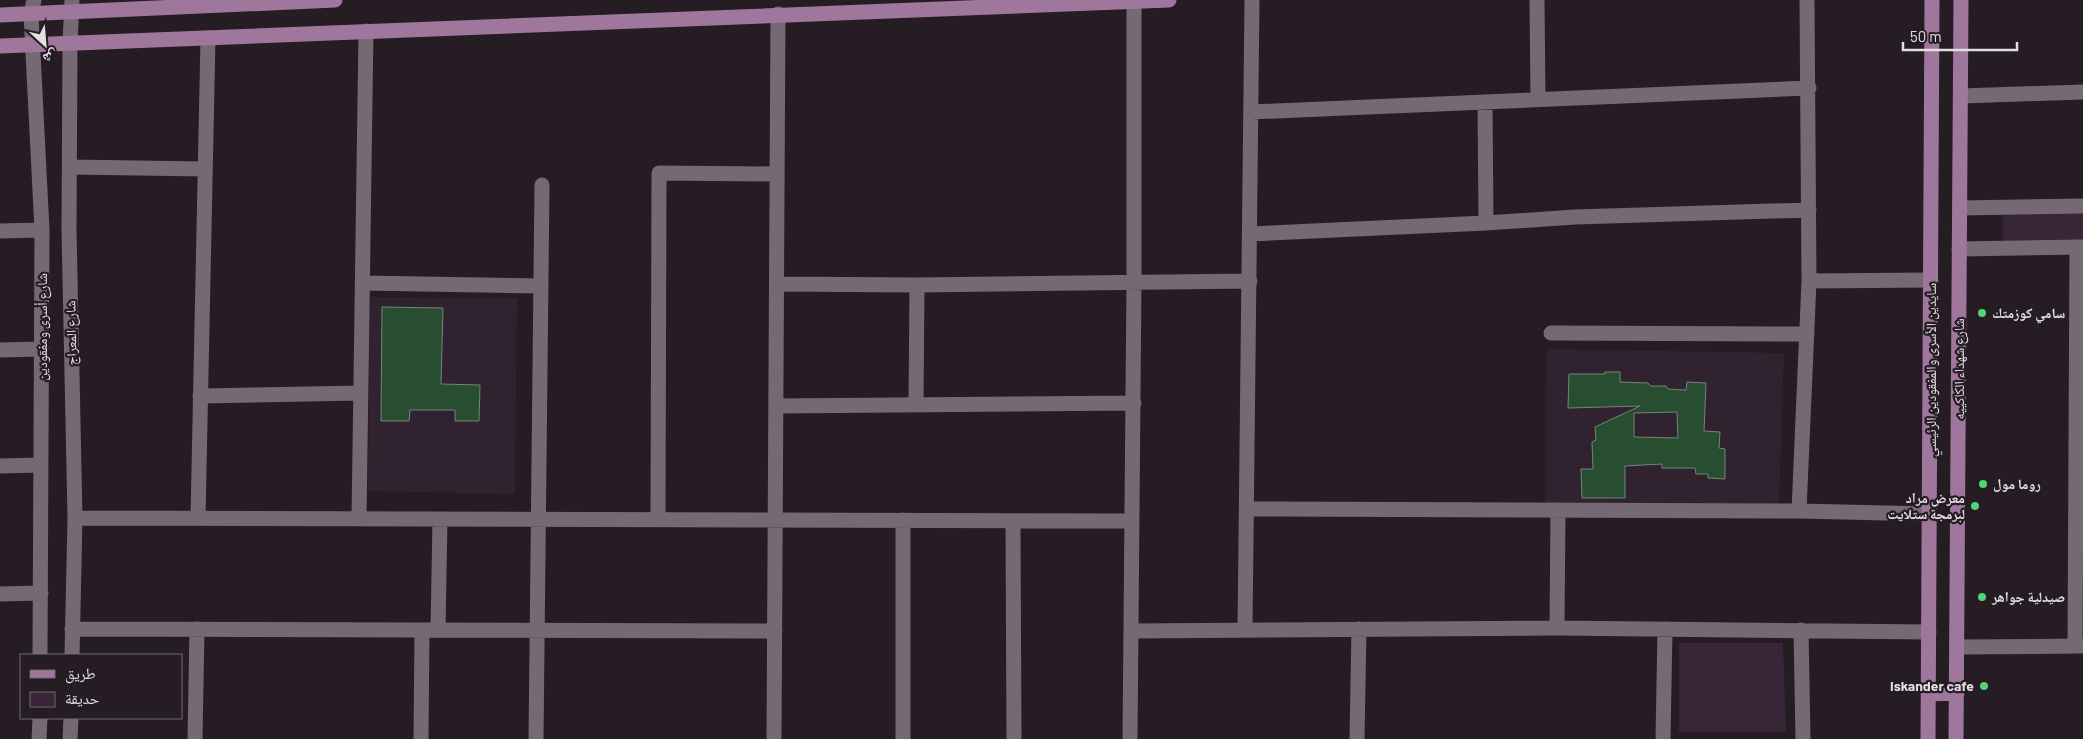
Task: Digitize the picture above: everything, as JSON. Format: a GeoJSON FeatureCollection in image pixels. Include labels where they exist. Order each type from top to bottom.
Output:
{"type":"FeatureCollection","features":[{"type":"Feature","properties":{"kind":"main road"},"geometry":{"type":"LineString","coordinates":[[0,15],[33,7],[335,0]]}},
{"type":"Feature","properties":{"kind":"main road"},"geometry":{"type":"LineString","coordinates":[[0,46],[778,14],[880,5],[1169,0]]}},
{"type":"Feature","properties":{"kind":"main road","name":"سايدين الأسرى والمفقودين الرئيسي"},"geometry":{"type":"LineString","coordinates":[[1928,739],[1932,0]]}},
{"type":"Feature","properties":{"kind":"main road","name":"شارع شهداء الكاكييه"},"geometry":{"type":"LineString","coordinates":[[1956,739],[1961,0]]}},
{"type":"Feature","properties":{"kind":"main road"},"geometry":{"type":"LineString","coordinates":[[1928,694],[1956,693]]}},
{"type":"Feature","properties":{"kind":"street"},"geometry":{"type":"LineString","coordinates":[[1245,629],[1251,234],[1252,0]]}},
{"type":"Feature","properties":{"kind":"street"},"geometry":{"type":"LineString","coordinates":[[1537,0],[1538,100]]}},
{"type":"Feature","properties":{"kind":"street"},"geometry":{"type":"LineString","coordinates":[[1799,511],[1809,280],[1807,0]]}},
{"type":"Feature","properties":{"kind":"street"},"geometry":{"type":"LineString","coordinates":[[1130,739],[1131,521],[1134,403],[1134,2]]}},
{"type":"Feature","properties":{"kind":"street","name":"شارع المعراج"},"geometry":{"type":"LineString","coordinates":[[72,6],[70,44],[70,167],[75,518],[72,654]]}},
{"type":"Feature","properties":{"kind":"street","name":"شارع أسرى ومفقودين"},"geometry":{"type":"LineString","coordinates":[[33,7],[42,230],[40,654]]}},
{"type":"Feature","properties":{"kind":"street"},"geometry":{"type":"LineString","coordinates":[[774,739],[778,14]]}},
{"type":"Feature","properties":{"kind":"street"},"geometry":{"type":"LineString","coordinates":[[359,519],[366,31]]}},
{"type":"Feature","properties":{"kind":"street"},"geometry":{"type":"LineString","coordinates":[[198,518],[208,38]]}},
{"type":"Feature","properties":{"kind":"street"},"geometry":{"type":"LineString","coordinates":[[1251,112],[1809,88]]}},
{"type":"Feature","properties":{"kind":"street"},"geometry":{"type":"LineString","coordinates":[[1961,96],[2083,92]]}},
{"type":"Feature","properties":{"kind":"street"},"geometry":{"type":"LineString","coordinates":[[1485,102],[1486,223]]}},
{"type":"Feature","properties":{"kind":"street"},"geometry":{"type":"LineString","coordinates":[[70,167],[205,169]]}},
{"type":"Feature","properties":{"kind":"street"},"geometry":{"type":"LineString","coordinates":[[658,520],[659,173],[778,174]]}},
{"type":"Feature","properties":{"kind":"street"},"geometry":{"type":"LineString","coordinates":[[536,739],[542,185]]}},
{"type":"Feature","properties":{"kind":"street"},"geometry":{"type":"LineString","coordinates":[[1960,208],[2083,206]]}},
{"type":"Feature","properties":{"kind":"street"},"geometry":{"type":"LineString","coordinates":[[1251,234],[1575,217],[1809,210]]}},
{"type":"Feature","properties":{"kind":"street"},"geometry":{"type":"LineString","coordinates":[[0,231],[42,230]]}},
{"type":"Feature","properties":{"kind":"street"},"geometry":{"type":"LineString","coordinates":[[1957,647],[2079,646],[2080,247],[1960,249]]}},
{"type":"Feature","properties":{"kind":"street"},"geometry":{"type":"LineString","coordinates":[[1809,280],[1931,280]]}},
{"type":"Feature","properties":{"kind":"street"},"geometry":{"type":"LineString","coordinates":[[777,284],[917,285],[1250,281]]}},
{"type":"Feature","properties":{"kind":"street"},"geometry":{"type":"LineString","coordinates":[[362,283],[541,286]]}},
{"type":"Feature","properties":{"kind":"street"},"geometry":{"type":"LineString","coordinates":[[916,404],[917,285]]}},
{"type":"Feature","properties":{"kind":"street"},"geometry":{"type":"LineString","coordinates":[[1551,334],[1807,334]]}},
{"type":"Feature","properties":{"kind":"street"},"geometry":{"type":"LineString","coordinates":[[0,350],[42,349]]}},
{"type":"Feature","properties":{"kind":"street"},"geometry":{"type":"LineString","coordinates":[[200,396],[361,393]]}},
{"type":"Feature","properties":{"kind":"street"},"geometry":{"type":"LineString","coordinates":[[776,406],[1134,403]]}},
{"type":"Feature","properties":{"kind":"street"},"geometry":{"type":"LineString","coordinates":[[0,466],[41,465]]}},
{"type":"Feature","properties":{"kind":"street"},"geometry":{"type":"LineString","coordinates":[[1246,509],[1799,511],[1930,514]]}},
{"type":"Feature","properties":{"kind":"street"},"geometry":{"type":"LineString","coordinates":[[1557,628],[1558,510]]}},
{"type":"Feature","properties":{"kind":"street"},"geometry":{"type":"LineString","coordinates":[[75,518],[1131,521]]}},
{"type":"Feature","properties":{"kind":"street"},"geometry":{"type":"LineString","coordinates":[[438,630],[440,519]]}},
{"type":"Feature","properties":{"kind":"street"},"geometry":{"type":"LineString","coordinates":[[903,520],[903,739]]}},
{"type":"Feature","properties":{"kind":"street"},"geometry":{"type":"LineString","coordinates":[[1013,521],[1014,739]]}},
{"type":"Feature","properties":{"kind":"street"},"geometry":{"type":"LineString","coordinates":[[0,594],[40,593]]}},
{"type":"Feature","properties":{"kind":"street"},"geometry":{"type":"LineString","coordinates":[[1131,631],[1557,628],[1929,632]]}},
{"type":"Feature","properties":{"kind":"street"},"geometry":{"type":"LineString","coordinates":[[72,629],[775,631]]}},
{"type":"Feature","properties":{"kind":"street"},"geometry":{"type":"LineString","coordinates":[[195,739],[197,629]]}},
{"type":"Feature","properties":{"kind":"street"},"geometry":{"type":"LineString","coordinates":[[1663,739],[1665,629]]}},
{"type":"Feature","properties":{"kind":"street"},"geometry":{"type":"LineString","coordinates":[[421,739],[422,630]]}},
{"type":"Feature","properties":{"kind":"street"},"geometry":{"type":"LineString","coordinates":[[1356,739],[1359,630]]}},
{"type":"Feature","properties":{"kind":"street"},"geometry":{"type":"LineString","coordinates":[[1801,630],[1803,739]]}},
{"type":"Feature","properties":{"kind":"street"},"geometry":{"type":"LineString","coordinates":[[40,719],[40,739]]}},
{"type":"Feature","properties":{"kind":"street"},"geometry":{"type":"LineString","coordinates":[[70,739],[71,719]]}},
{"type":"Feature","properties":{"kind":"shaded area"},"geometry":{"type":"Polygon","coordinates":[[[370,297],[517,298],[515,494],[368,491],[370,297]]]}},
{"type":"Feature","properties":{"kind":"shaded area"},"geometry":{"type":"Polygon","coordinates":[[[1546,349],[1784,353],[1779,505],[1545,505],[1546,349]]]}},
{"type":"Feature","properties":{"kind":"green space"},"geometry":{"type":"Polygon","coordinates":[[[2083,212],[2083,240],[2003,241],[2003,213],[2083,212]]]}},
{"type":"Feature","properties":{"kind":"green space"},"geometry":{"type":"Polygon","coordinates":[[[1679,643],[1783,643],[1786,732],[1679,732],[1679,643]]]}},
{"type":"Feature","properties":{"kind":"building"},"geometry":{"type":"Polygon","coordinates":[[[382,307],[443,308],[441,384],[480,385],[479,421],[455,421],[455,410],[410,410],[409,421],[381,421],[382,307]]]}},
{"type":"Feature","properties":{"kind":"building"},"geometry":{"type":"Polygon","coordinates":[[[1605,372],[1620,372],[1620,382],[1648,383],[1651,386],[1666,386],[1668,389],[1686,390],[1687,382],[1706,383],[1704,431],[1720,432],[1719,448],[1725,449],[1725,479],[1708,478],[1708,474],[1696,474],[1695,468],[1662,468],[1662,464],[1625,466],[1625,498],[1582,498],[1581,469],[1593,469],[1592,442],[1596,440],[1595,427],[1640,406],[1568,408],[1569,374],[1605,374],[1605,372]],[[1677,412],[1634,413],[1634,437],[1678,438],[1677,412]]]}},
{"type":"Feature","properties":{"kind":"place","name":"سامي كوزمتك"},"geometry":{"type":"Point","coordinates":[1982,313]}},
{"type":"Feature","properties":{"kind":"place","name":"روما مول"},"geometry":{"type":"Point","coordinates":[1983,484]}},
{"type":"Feature","properties":{"kind":"place","name":"معرض مراد لبرمجة ستلايت"},"geometry":{"type":"Point","coordinates":[1975,506]}},
{"type":"Feature","properties":{"kind":"place","name":"صيدلية جواهر"},"geometry":{"type":"Point","coordinates":[1982,597]}},
{"type":"Feature","properties":{"kind":"place","name":"Iskander cafe"},"geometry":{"type":"Point","coordinates":[1984,686]}}]}
